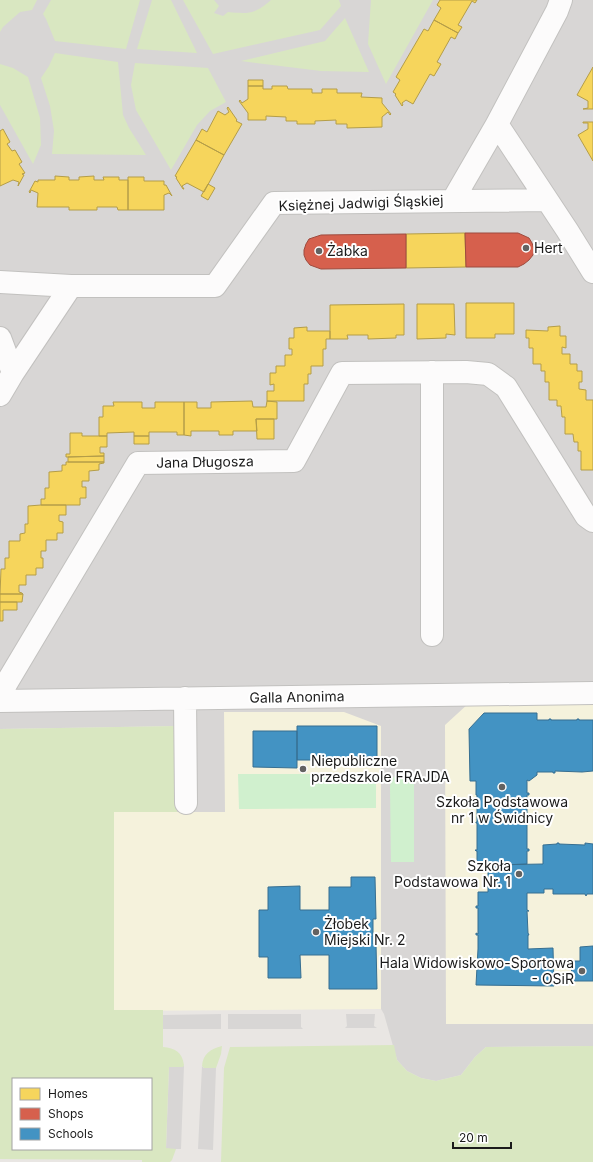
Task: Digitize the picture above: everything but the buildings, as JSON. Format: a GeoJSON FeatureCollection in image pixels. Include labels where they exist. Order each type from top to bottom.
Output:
{"type":"FeatureCollection","features":[{"type":"Feature","properties":{"kind":"street"},"geometry":{"type":"LineString","coordinates":[[453,200],[497,124],[557,11],[561,0]]}},
{"type":"Feature","properties":{"kind":"street"},"geometry":{"type":"LineString","coordinates":[[497,124],[593,272]]}},
{"type":"Feature","properties":{"kind":"street","name":"Księżnej Jadwigi Śląskiej"},"geometry":{"type":"LineString","coordinates":[[0,282],[70,286],[215,286],[274,203],[547,200]]}},
{"type":"Feature","properties":{"kind":"street"},"geometry":{"type":"LineString","coordinates":[[0,395],[70,286]]}},
{"type":"Feature","properties":{"kind":"street"},"geometry":{"type":"LineString","coordinates":[[0,338],[13,373]]}},
{"type":"Feature","properties":{"kind":"street"},"geometry":{"type":"LineString","coordinates":[[432,372],[432,635]]}},
{"type":"Feature","properties":{"kind":"street","name":"Jana Długosza"},"geometry":{"type":"LineString","coordinates":[[0,694],[138,463],[294,461],[342,373],[466,372],[488,374],[506,388],[586,516],[593,522]]}},
{"type":"Feature","properties":{"kind":"street","name":"Galla Anonima"},"geometry":{"type":"LineString","coordinates":[[0,701],[593,693]]}},
{"type":"Feature","properties":{"kind":"street"},"geometry":{"type":"LineString","coordinates":[[185,698],[186,803]]}},
{"type":"Feature","properties":{"kind":"shaded area"},"geometry":{"type":"Polygon","coordinates":[[[0,0],[593,0],[593,1046],[486,1047],[475,1057],[461,1075],[436,1081],[421,1078],[407,1071],[397,1060],[384,1014],[381,1009],[381,812],[177,812],[177,726],[0,729],[0,0]]]}},
{"type":"Feature","properties":{"kind":"shaded area","name":"Szkoła Podstawowa Nr. 1"},"geometry":{"type":"Polygon","coordinates":[[[469,703],[593,704],[593,1024],[446,1024],[445,725],[469,703]]]}},
{"type":"Feature","properties":{"kind":"shaded area"},"geometry":{"type":"Polygon","coordinates":[[[224,712],[344,712],[381,726],[381,1009],[114,1011],[114,812],[225,812],[224,712]]]}},
{"type":"Feature","properties":{"kind":"shaded area"},"geometry":{"type":"Polygon","coordinates":[[[221,1014],[221,1029],[162,1029],[163,1015],[221,1014]]]}},
{"type":"Feature","properties":{"kind":"shaded area"},"geometry":{"type":"Polygon","coordinates":[[[228,1014],[301,1014],[301,1027],[303,1029],[228,1029],[228,1014]]]}},
{"type":"Feature","properties":{"kind":"shaded area"},"geometry":{"type":"Polygon","coordinates":[[[346,1014],[375,1014],[374,1026],[377,1028],[345,1028],[347,1026],[346,1014]]]}},
{"type":"Feature","properties":{"kind":"shaded area"},"geometry":{"type":"Polygon","coordinates":[[[184,1065],[181,1149],[166,1149],[169,1067],[182,1067],[184,1065]]]}},
{"type":"Feature","properties":{"kind":"shaded area"},"geometry":{"type":"Polygon","coordinates":[[[202,1066],[204,1068],[216,1068],[213,1150],[198,1149],[202,1066]]]}},
{"type":"Feature","properties":{"kind":"green space"},"geometry":{"type":"Polygon","coordinates":[[[0,0],[37,0],[32,10],[20,12],[3,27],[0,32],[0,0]]]}},
{"type":"Feature","properties":{"kind":"green space"},"geometry":{"type":"Polygon","coordinates":[[[51,0],[140,0],[126,49],[55,41],[43,14],[51,0]]]}},
{"type":"Feature","properties":{"kind":"green space"},"geometry":{"type":"Polygon","coordinates":[[[152,0],[171,0],[197,53],[137,49],[152,0]]]}},
{"type":"Feature","properties":{"kind":"green space"},"geometry":{"type":"Polygon","coordinates":[[[183,0],[214,0],[219,6],[214,13],[223,16],[228,12],[251,12],[260,8],[271,0],[339,0],[341,6],[320,30],[213,54],[183,0]]]}},
{"type":"Feature","properties":{"kind":"green space"},"geometry":{"type":"Polygon","coordinates":[[[371,0],[433,0],[386,84],[368,44],[371,0]]]}},
{"type":"Feature","properties":{"kind":"green space"},"geometry":{"type":"Polygon","coordinates":[[[345,18],[369,72],[321,71],[241,61],[325,41],[345,18]]]}},
{"type":"Feature","properties":{"kind":"green space"},"geometry":{"type":"Polygon","coordinates":[[[55,53],[118,62],[123,115],[129,128],[146,155],[52,154],[54,131],[50,106],[41,78],[55,53]]]}},
{"type":"Feature","properties":{"kind":"green space"},"geometry":{"type":"Polygon","coordinates":[[[135,63],[208,68],[226,102],[210,111],[197,125],[171,170],[136,110],[131,85],[135,63]]]}},
{"type":"Feature","properties":{"kind":"green space"},"geometry":{"type":"Polygon","coordinates":[[[0,64],[13,68],[28,77],[40,118],[41,145],[33,164],[0,105],[0,64]]]}},
{"type":"Feature","properties":{"kind":"green space"},"geometry":{"type":"Polygon","coordinates":[[[177,726],[177,812],[114,812],[114,1010],[163,1010],[163,1047],[171,1048],[182,1057],[183,1067],[169,1067],[166,1148],[176,1149],[172,1160],[170,1162],[142,1162],[142,1160],[0,1159],[0,729],[177,726]]]}},
{"type":"Feature","properties":{"kind":"green space"},"geometry":{"type":"Polygon","coordinates":[[[399,772],[408,774],[414,781],[414,862],[391,862],[390,787],[391,780],[399,772]]]}},
{"type":"Feature","properties":{"kind":"green space"},"geometry":{"type":"Polygon","coordinates":[[[238,774],[376,774],[376,808],[239,809],[238,774]]]}},
{"type":"Feature","properties":{"kind":"green space"},"geometry":{"type":"Polygon","coordinates":[[[394,1045],[397,1060],[407,1071],[421,1078],[436,1081],[461,1075],[475,1057],[486,1047],[593,1046],[593,1162],[221,1162],[224,1068],[230,1047],[394,1045]]]}},
{"type":"Feature","properties":{"kind":"green space"},"geometry":{"type":"Polygon","coordinates":[[[222,1046],[216,1068],[204,1068],[202,1066],[206,1055],[211,1050],[222,1046]]]}},
{"type":"Feature","properties":{"kind":"place","name":"Hert"},"geometry":{"type":"Point","coordinates":[526,248]}},
{"type":"Feature","properties":{"kind":"place","name":"Żabka"},"geometry":{"type":"Point","coordinates":[319,251]}},
{"type":"Feature","properties":{"kind":"place","name":"Niepubliczne przedszkole FRAJDA"},"geometry":{"type":"Point","coordinates":[303,769]}},
{"type":"Feature","properties":{"kind":"place","name":"Szkoła Podstawowa nr 1 w Świdnicy"},"geometry":{"type":"Point","coordinates":[502,787]}},
{"type":"Feature","properties":{"kind":"place","name":"Szkoła Podstawowa Nr. 1"},"geometry":{"type":"Point","coordinates":[519,874]}},
{"type":"Feature","properties":{"kind":"place","name":"Żłobek Miejski Nr. 2"},"geometry":{"type":"Point","coordinates":[316,932]}},
{"type":"Feature","properties":{"kind":"place","name":"Hala Widowiskowo-Sportowa - OSiR"},"geometry":{"type":"Point","coordinates":[582,971]}}]}
